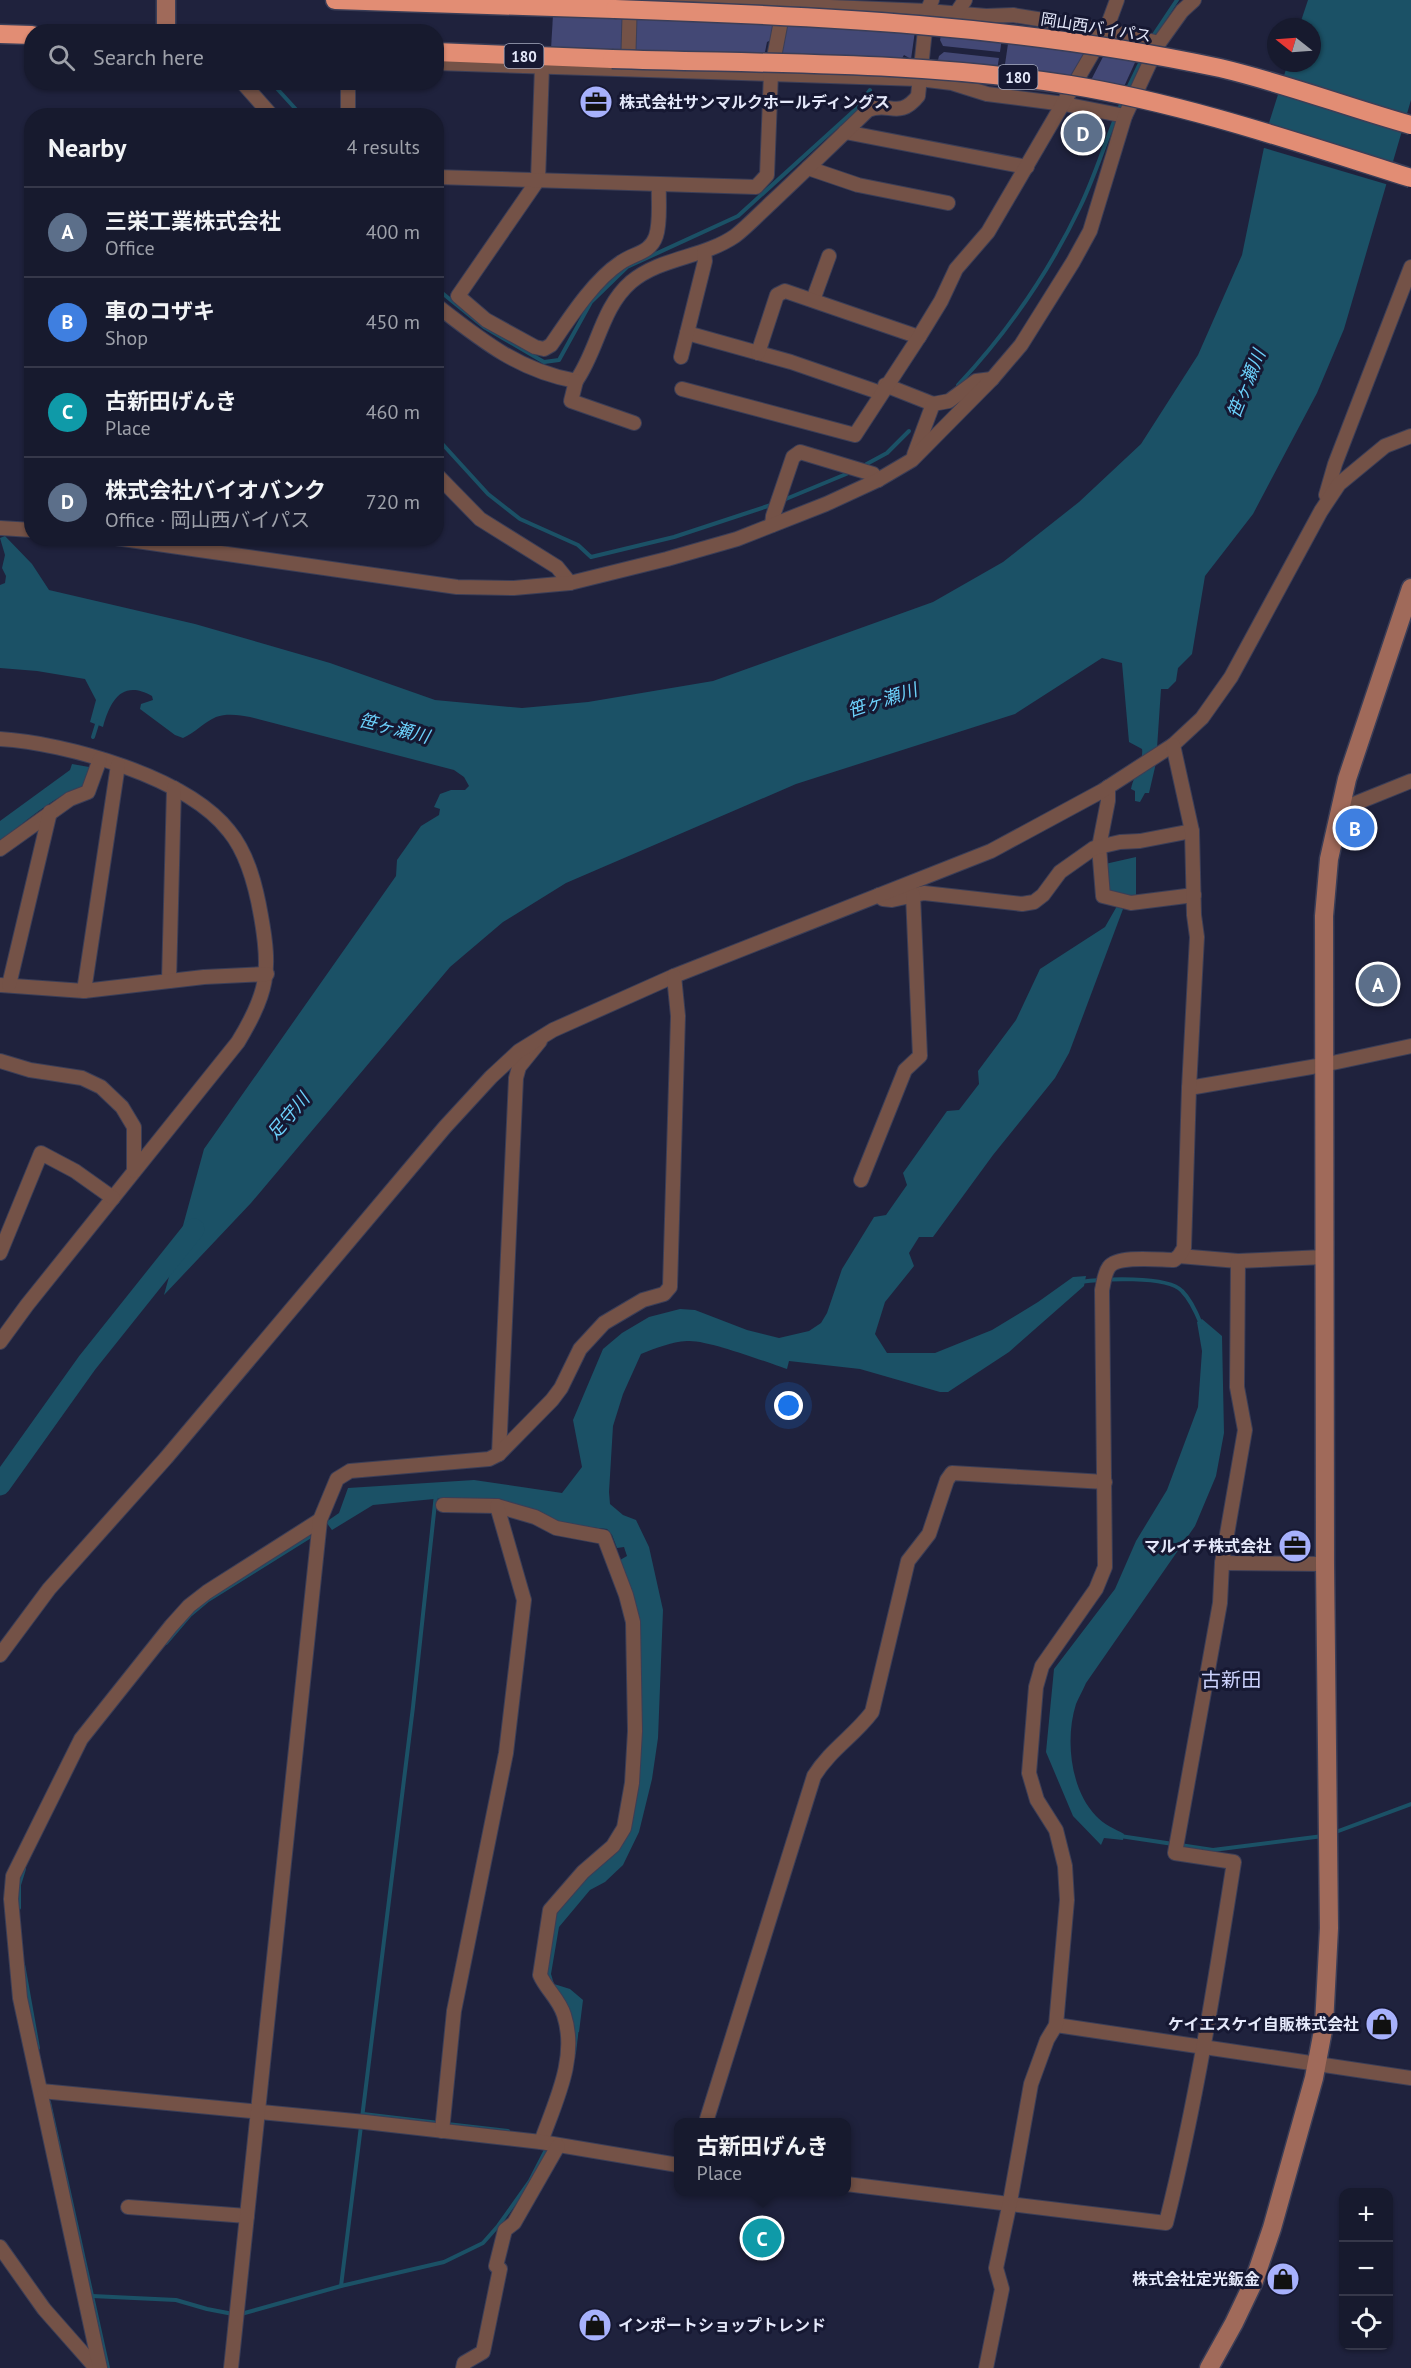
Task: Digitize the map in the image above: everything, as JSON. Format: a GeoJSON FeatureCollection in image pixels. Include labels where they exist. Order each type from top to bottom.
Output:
{"type":"FeatureCollection","features":[{"type":"Feature","properties":{"kind":"highway","name":"岡山西バイパス"},"geometry":{"type":"LineString","coordinates":[[335,0],[622,5],[907,23],[1036,36],[1222,69],[1411,125]]}},
{"type":"Feature","properties":{"kind":"highway"},"geometry":{"type":"LineString","coordinates":[[0,34],[24,35]]}},
{"type":"Feature","properties":{"kind":"highway","name":"180"},"geometry":{"type":"LineString","coordinates":[[444,52],[894,67],[986,74],[1071,85],[1164,104],[1216,118],[1411,178]]}},
{"type":"Feature","properties":{"kind":"street"},"geometry":{"type":"LineString","coordinates":[[166,0],[166,24]]}},
{"type":"Feature","properties":{"kind":"street"},"geometry":{"type":"LineString","coordinates":[[661,0],[930,6],[955,15],[1013,15],[1106,30],[1152,41]]}},
{"type":"Feature","properties":{"kind":"street"},"geometry":{"type":"LineString","coordinates":[[955,15],[965,0]]}},
{"type":"Feature","properties":{"kind":"street"},"geometry":{"type":"LineString","coordinates":[[682,389],[855,435],[941,301],[956,269],[988,232],[1027,167],[1106,30],[1116,0]]}},
{"type":"Feature","properties":{"kind":"street"},"geometry":{"type":"LineString","coordinates":[[172,546],[457,587],[514,588],[570,583],[737,539],[878,480],[912,460],[992,379],[1021,345],[1090,231],[1119,115],[1152,41],[1194,0]]}},
{"type":"Feature","properties":{"kind":"street"},"geometry":{"type":"LineString","coordinates":[[444,177],[756,187],[767,176],[771,73],[785,2]]}},
{"type":"Feature","properties":{"kind":"street"},"geometry":{"type":"LineString","coordinates":[[622,5],[628,70]]}},
{"type":"Feature","properties":{"kind":"street"},"geometry":{"type":"LineString","coordinates":[[634,423],[571,401],[576,381],[583,371],[605,318],[618,296],[651,268],[704,252],[734,236],[868,110],[875,107],[902,110],[910,106],[918,96],[930,6]]}},
{"type":"Feature","properties":{"kind":"street"},"geometry":{"type":"LineString","coordinates":[[444,63],[919,79],[952,82],[987,94],[1064,104],[1119,115]]}},
{"type":"Feature","properties":{"kind":"street"},"geometry":{"type":"LineString","coordinates":[[542,68],[538,180],[458,296],[486,320],[535,347],[544,349],[551,345],[584,297],[620,262],[645,252],[651,245],[656,235],[659,184]]}},
{"type":"Feature","properties":{"kind":"street"},"geometry":{"type":"LineString","coordinates":[[249,90],[265,108]]}},
{"type":"Feature","properties":{"kind":"street"},"geometry":{"type":"LineString","coordinates":[[348,90],[348,108]]}},
{"type":"Feature","properties":{"kind":"street"},"geometry":{"type":"LineString","coordinates":[[845,132],[1027,167]]}},
{"type":"Feature","properties":{"kind":"street"},"geometry":{"type":"LineString","coordinates":[[808,168],[858,185],[948,203]]}},
{"type":"Feature","properties":{"kind":"street"},"geometry":{"type":"LineString","coordinates":[[681,357],[705,261],[704,252]]}},
{"type":"Feature","properties":{"kind":"street"},"geometry":{"type":"LineString","coordinates":[[813,300],[829,256]]}},
{"type":"Feature","properties":{"kind":"street"},"geometry":{"type":"LineString","coordinates":[[1321,511],[1335,464],[1411,267]]}},
{"type":"Feature","properties":{"kind":"street"},"geometry":{"type":"LineString","coordinates":[[758,353],[777,296],[785,291],[919,337]]}},
{"type":"Feature","properties":{"kind":"street"},"geometry":{"type":"LineString","coordinates":[[444,311],[494,349],[533,370],[576,381]]}},
{"type":"Feature","properties":{"kind":"street"},"geometry":{"type":"LineString","coordinates":[[687,333],[933,404],[949,401],[976,381],[992,379]]}},
{"type":"Feature","properties":{"kind":"street"},"geometry":{"type":"LineString","coordinates":[[912,460],[933,404]]}},
{"type":"Feature","properties":{"kind":"street"},"geometry":{"type":"LineString","coordinates":[[0,1655],[49,1589],[166,1458],[445,1127],[491,1077],[519,1052],[543,1036],[674,976],[992,851],[1040,827],[1173,745],[1202,717],[1231,677],[1321,511],[1339,484],[1385,446],[1411,436]]}},
{"type":"Feature","properties":{"kind":"street"},"geometry":{"type":"LineString","coordinates":[[772,525],[793,457],[800,452],[873,474],[878,480]]}},
{"type":"Feature","properties":{"kind":"street"},"geometry":{"type":"LineString","coordinates":[[444,482],[480,519],[557,567],[570,583]]}},
{"type":"Feature","properties":{"kind":"street"},"geometry":{"type":"LineString","coordinates":[[0,528],[24,530]]}},
{"type":"Feature","properties":{"kind":"street"},"geometry":{"type":"LineString","coordinates":[[1209,2368],[1254,2281],[1272,2228],[1318,2062],[1328,1978],[1324,916],[1329,859],[1339,810],[1362,733],[1411,588]]}},
{"type":"Feature","properties":{"kind":"street"},"geometry":{"type":"LineString","coordinates":[[0,739],[24,741],[118,765],[174,788],[217,818],[230,831],[251,875],[259,902],[267,951],[267,974],[255,1015],[238,1042],[27,1305],[0,1342]]}},
{"type":"Feature","properties":{"kind":"street"},"geometry":{"type":"LineString","coordinates":[[986,2368],[1002,2289],[996,2268],[1031,2084],[1047,2040],[1056,2025],[1067,1900],[1065,1866],[1056,1830],[1037,1800],[1029,1773],[1035,1697],[1042,1666],[1096,1589],[1105,1567],[1102,1290],[1105,1273],[1110,1264],[1119,1260],[1174,1260],[1184,1248],[1197,937],[1192,831],[1173,745]]}},
{"type":"Feature","properties":{"kind":"street"},"geometry":{"type":"LineString","coordinates":[[0,849],[70,799],[88,792],[100,759]]}},
{"type":"Feature","properties":{"kind":"street"},"geometry":{"type":"LineString","coordinates":[[84,991],[118,765]]}},
{"type":"Feature","properties":{"kind":"street"},"geometry":{"type":"LineString","coordinates":[[1339,810],[1411,781]]}},
{"type":"Feature","properties":{"kind":"street"},"geometry":{"type":"LineString","coordinates":[[1111,785],[1099,847],[1103,896],[1120,901],[1194,895]]}},
{"type":"Feature","properties":{"kind":"street"},"geometry":{"type":"LineString","coordinates":[[170,981],[174,788]]}},
{"type":"Feature","properties":{"kind":"street"},"geometry":{"type":"LineString","coordinates":[[50,812],[5,985],[84,991],[170,981],[267,974]]}},
{"type":"Feature","properties":{"kind":"street"},"geometry":{"type":"LineString","coordinates":[[879,895],[883,899],[892,900],[924,893],[1022,904],[1034,902],[1071,862],[1099,847],[1192,831]]}},
{"type":"Feature","properties":{"kind":"street"},"geometry":{"type":"LineString","coordinates":[[861,1180],[905,1070],[920,1056],[913,895]]}},
{"type":"Feature","properties":{"kind":"street"},"geometry":{"type":"LineString","coordinates":[[231,2368],[320,1520],[337,1479],[350,1471],[489,1460],[499,1454],[552,1400],[561,1388],[580,1349],[604,1323],[643,1300],[664,1294],[670,1287],[678,1016],[674,976]]}},
{"type":"Feature","properties":{"kind":"street"},"geometry":{"type":"LineString","coordinates":[[499,1454],[516,1078],[519,1067],[537,1048],[543,1036]]}},
{"type":"Feature","properties":{"kind":"street"},"geometry":{"type":"LineString","coordinates":[[1189,1088],[1323,1065],[1411,1046]]}},
{"type":"Feature","properties":{"kind":"street"},"geometry":{"type":"LineString","coordinates":[[0,1061],[30,1070],[82,1078],[101,1087],[122,1107],[134,1127],[134,1171]]}},
{"type":"Feature","properties":{"kind":"street"},"geometry":{"type":"LineString","coordinates":[[0,1253],[41,1153],[75,1171],[113,1198]]}},
{"type":"Feature","properties":{"kind":"street"},"geometry":{"type":"LineString","coordinates":[[1179,1256],[1238,1261],[1324,1257]]}},
{"type":"Feature","properties":{"kind":"street"},"geometry":{"type":"LineString","coordinates":[[851,2185],[1010,2202],[1166,2223],[1184,2152],[1205,2046],[1233,1862],[1175,1853],[1220,1603],[1222,1563],[1245,1431],[1237,1387],[1238,1261]]}},
{"type":"Feature","properties":{"kind":"street"},"geometry":{"type":"LineString","coordinates":[[707,2118],[814,1776],[825,1758],[861,1727],[872,1712],[908,1561],[929,1534],[947,1480],[952,1473],[1105,1482]]}},
{"type":"Feature","properties":{"kind":"street"},"geometry":{"type":"LineString","coordinates":[[443,1505],[497,1506],[535,1517],[556,1528],[604,1537],[626,1595],[634,1634],[635,1749],[624,1828],[613,1846],[583,1872],[553,1904],[544,1938],[540,1975],[564,2015],[568,2043],[562,2085],[547,2141],[514,2223],[505,2230],[496,2266],[500,2269],[483,2352],[464,2363],[463,2368]]}},
{"type":"Feature","properties":{"kind":"street"},"geometry":{"type":"LineString","coordinates":[[442,2126],[454,2011],[506,1753],[524,1600],[497,1506]]}},
{"type":"Feature","properties":{"kind":"street"},"geometry":{"type":"LineString","coordinates":[[98,2368],[45,2091],[20,1998],[11,1899],[13,1876],[81,1739],[171,1626],[189,1606],[207,1592],[320,1520]]}},
{"type":"Feature","properties":{"kind":"street"},"geometry":{"type":"LineString","coordinates":[[1222,1563],[1325,1564]]}},
{"type":"Feature","properties":{"kind":"street"},"geometry":{"type":"LineString","coordinates":[[1056,2025],[1318,2062],[1411,2078]]}},
{"type":"Feature","properties":{"kind":"street"},"geometry":{"type":"LineString","coordinates":[[45,2091],[258,2112],[442,2126],[547,2141],[674,2164]]}},
{"type":"Feature","properties":{"kind":"street"},"geometry":{"type":"LineString","coordinates":[[128,2207],[248,2216]]}},
{"type":"Feature","properties":{"kind":"street"},"geometry":{"type":"LineString","coordinates":[[0,2247],[44,2309],[98,2368]]}},
{"type":"Feature","properties":{"kind":"shaded area"},"geometry":{"type":"Polygon","coordinates":[[[553,15],[623,18],[622,51],[551,49],[553,15]]]}},
{"type":"Feature","properties":{"kind":"shaded area"},"geometry":{"type":"Polygon","coordinates":[[[636,18],[776,22],[771,40],[767,42],[765,52],[768,54],[635,51],[636,18]]]}},
{"type":"Feature","properties":{"kind":"shaded area"},"geometry":{"type":"Polygon","coordinates":[[[788,23],[915,31],[911,59],[904,55],[901,60],[781,55],[788,23]]]}},
{"type":"Feature","properties":{"kind":"shaded area"},"geometry":{"type":"Polygon","coordinates":[[[942,31],[1002,37],[1000,52],[943,46],[940,40],[942,31]]]}},
{"type":"Feature","properties":{"kind":"shaded area"},"geometry":{"type":"Polygon","coordinates":[[[1009,37],[1088,49],[1071,80],[1004,71],[1009,37]]]}},
{"type":"Feature","properties":{"kind":"shaded area"},"geometry":{"type":"Polygon","coordinates":[[[1106,51],[1138,56],[1122,91],[1089,84],[1106,51]]]}},
{"type":"Feature","properties":{"kind":"shaded area"},"geometry":{"type":"Polygon","coordinates":[[[944,52],[999,58],[997,70],[937,64],[939,56],[944,52]]]}},
{"type":"Feature","properties":{"kind":"water","name":"笹ヶ瀬川"},"geometry":{"type":"Polygon","coordinates":[[[1308,0],[1411,0],[1411,100],[1344,329],[1317,393],[1253,514],[1205,576],[1192,654],[1178,668],[1176,681],[1168,689],[1161,689],[1156,763],[1149,793],[1145,793],[1140,802],[1135,801],[1135,791],[1131,789],[1142,749],[1129,742],[1122,663],[1102,658],[1015,714],[796,784],[566,883],[503,922],[450,967],[251,1203],[164,1295],[204,1149],[396,876],[397,860],[421,826],[439,815],[440,809],[434,807],[440,794],[451,790],[465,790],[469,786],[464,777],[454,770],[246,716],[216,717],[183,738],[175,735],[140,709],[141,704],[153,700],[152,696],[142,691],[125,691],[119,695],[109,709],[103,727],[90,722],[96,700],[85,679],[0,668],[0,585],[5,583],[6,576],[2,568],[5,555],[0,538],[5,536],[32,564],[49,590],[195,624],[330,663],[435,700],[522,708],[588,702],[713,681],[933,602],[1003,562],[1079,502],[1141,444],[1198,355],[1242,255],[1269,123],[1285,72],[1321,72],[1321,18],[1302,18],[1308,0]]]}},
{"type":"Feature","properties":{"kind":"water"},"geometry":{"type":"Polygon","coordinates":[[[72,764],[89,767],[92,772],[87,788],[67,793],[55,800],[0,841],[0,821],[70,770],[72,764]]]}},
{"type":"Feature","properties":{"kind":"water"},"geometry":{"type":"Polygon","coordinates":[[[1136,857],[1136,896],[1125,898],[1108,893],[1105,864],[1136,857]]]}},
{"type":"Feature","properties":{"kind":"water"},"geometry":{"type":"Polygon","coordinates":[[[1117,906],[1123,909],[1069,1053],[1055,1078],[993,1155],[933,1237],[919,1237],[909,1253],[914,1266],[885,1302],[875,1334],[887,1353],[935,1353],[992,1330],[1073,1277],[1086,1276],[1084,1286],[1009,1352],[948,1392],[940,1392],[860,1369],[789,1361],[787,1369],[696,1341],[675,1343],[641,1354],[623,1394],[613,1426],[609,1492],[610,1504],[623,1515],[636,1520],[649,1547],[663,1610],[658,1738],[652,1779],[639,1832],[623,1865],[605,1882],[590,1890],[559,1927],[551,1974],[554,1984],[570,1989],[583,2000],[579,2032],[573,2032],[568,2007],[545,1979],[555,1907],[631,1824],[629,1585],[620,1560],[627,1556],[624,1547],[617,1548],[607,1529],[561,1524],[534,1509],[495,1500],[444,1498],[373,1505],[332,1530],[326,1522],[339,1513],[348,1488],[474,1480],[562,1493],[582,1467],[573,1420],[603,1349],[622,1333],[649,1317],[680,1309],[695,1310],[747,1330],[779,1338],[809,1331],[821,1323],[827,1313],[842,1269],[874,1217],[886,1215],[907,1185],[903,1173],[947,1111],[959,1110],[979,1084],[978,1071],[1016,1020],[1040,969],[1105,927],[1117,906]]]}},
{"type":"Feature","properties":{"kind":"water"},"geometry":{"type":"Polygon","coordinates":[[[1202,1319],[1222,1336],[1224,1433],[1216,1476],[1195,1526],[1086,1683],[1076,1704],[1073,1717],[1072,1763],[1080,1792],[1099,1819],[1124,1834],[1123,1840],[1104,1838],[1101,1845],[1073,1816],[1046,1752],[1054,1669],[1115,1589],[1136,1541],[1167,1490],[1198,1407],[1202,1351],[1197,1322],[1202,1319]]]}},
{"type":"Feature","properties":{"kind":"pier"},"geometry":{"type":"Polygon","coordinates":[[[1265,126],[1394,167],[1389,185],[1261,147],[1265,126]]]}},
{"type":"Feature","properties":{"kind":"waterway"},"geometry":{"type":"LineString","coordinates":[[1151,39],[1177,0]]}},
{"type":"Feature","properties":{"kind":"waterway"},"geometry":{"type":"LineString","coordinates":[[1127,90],[1142,59]]}},
{"type":"Feature","properties":{"kind":"waterway"},"geometry":{"type":"LineString","coordinates":[[278,90],[295,108]]}},
{"type":"Feature","properties":{"kind":"waterway"},"geometry":{"type":"LineString","coordinates":[[444,294],[484,327],[544,362],[559,360],[591,302],[627,267],[738,216],[856,109],[870,90]]}},
{"type":"Feature","properties":{"kind":"waterway"},"geometry":{"type":"LineString","coordinates":[[958,385],[1010,323],[1055,255],[1086,194],[1123,100]]}},
{"type":"Feature","properties":{"kind":"waterway"},"geometry":{"type":"LineString","coordinates":[[863,466],[887,453],[909,431]]}},
{"type":"Feature","properties":{"kind":"waterway"},"geometry":{"type":"LineString","coordinates":[[444,446],[488,494],[520,519],[578,545],[591,557],[674,537],[774,504]]}},
{"type":"Feature","properties":{"kind":"waterway"},"geometry":{"type":"LineString","coordinates":[[781,501],[851,472]]}},
{"type":"Feature","properties":{"kind":"waterway"},"geometry":{"type":"LineString","coordinates":[[93,737],[98,721]]}},
{"type":"Feature","properties":{"kind":"waterway","name":"足守川"},"geometry":{"type":"LineString","coordinates":[[0,1485],[87,1363],[194,1229]]}},
{"type":"Feature","properties":{"kind":"waterway"},"geometry":{"type":"LineString","coordinates":[[1080,1282],[1133,1279],[1163,1282],[1182,1291],[1201,1324]]}},
{"type":"Feature","properties":{"kind":"waterway"},"geometry":{"type":"LineString","coordinates":[[362,2118],[413,1707],[436,1494]]}},
{"type":"Feature","properties":{"kind":"waterway"},"geometry":{"type":"LineString","coordinates":[[166,1643],[190,1615],[208,1600],[309,1537]]}},
{"type":"Feature","properties":{"kind":"waterway"},"geometry":{"type":"LineString","coordinates":[[1333,1833],[1411,1804]]}},
{"type":"Feature","properties":{"kind":"waterway"},"geometry":{"type":"LineString","coordinates":[[1120,1836],[1213,1850],[1323,1836]]}},
{"type":"Feature","properties":{"kind":"waterway"},"geometry":{"type":"LineString","coordinates":[[19,1908],[19,1885],[24,1869]]}},
{"type":"Feature","properties":{"kind":"waterway"},"geometry":{"type":"LineString","coordinates":[[23,1964],[38,2048]]}},
{"type":"Feature","properties":{"kind":"waterway"},"geometry":{"type":"LineString","coordinates":[[574,2053],[577,2027]]}},
{"type":"Feature","properties":{"kind":"waterway"},"geometry":{"type":"LineString","coordinates":[[49,2102],[108,2368]]}},
{"type":"Feature","properties":{"kind":"waterway"},"geometry":{"type":"LineString","coordinates":[[363,2114],[439,2123]]}},
{"type":"Feature","properties":{"kind":"waterway"},"geometry":{"type":"LineString","coordinates":[[447,2124],[508,2131]]}},
{"type":"Feature","properties":{"kind":"waterway"},"geometry":{"type":"LineString","coordinates":[[341,2286],[361,2126]]}},
{"type":"Feature","properties":{"kind":"waterway"},"geometry":{"type":"LineString","coordinates":[[241,2314],[341,2286],[444,2262],[483,2243],[530,2181],[548,2146]]}},
{"type":"Feature","properties":{"kind":"waterway"},"geometry":{"type":"LineString","coordinates":[[92,2296],[176,2300],[233,2314]]}},
{"type":"Feature","properties":{"kind":"place","name":"株式会社サンマルクホールディングス"},"geometry":{"type":"Point","coordinates":[596,102]}},
{"type":"Feature","properties":{"kind":"place","name":"株式会社バイオバンク"},"geometry":{"type":"Point","coordinates":[1083,133]}},
{"type":"Feature","properties":{"kind":"place","name":"車のコザキ"},"geometry":{"type":"Point","coordinates":[1355,828]}},
{"type":"Feature","properties":{"kind":"place","name":"三栄工業株式会社"},"geometry":{"type":"Point","coordinates":[1378,984]}},
{"type":"Feature","properties":{"kind":"place","name":"マルイチ株式会社"},"geometry":{"type":"Point","coordinates":[1295,1546]}},
{"type":"Feature","properties":{"kind":"place","name":"ケイエスケイ自販株式会社"},"geometry":{"type":"Point","coordinates":[1382,2024]}},
{"type":"Feature","properties":{"kind":"place","name":"古新田げんき"},"geometry":{"type":"Point","coordinates":[762,2238]}},
{"type":"Feature","properties":{"kind":"place","name":"株式会社定光鈑金"},"geometry":{"type":"Point","coordinates":[1283,2279]}},
{"type":"Feature","properties":{"kind":"place","name":"インポートショップトレンド"},"geometry":{"type":"Point","coordinates":[595,2325]}},
{"type":"Feature","properties":{"kind":"district","name":"古新田"},"geometry":{"type":"Point","coordinates":[1231,1680]}}]}
